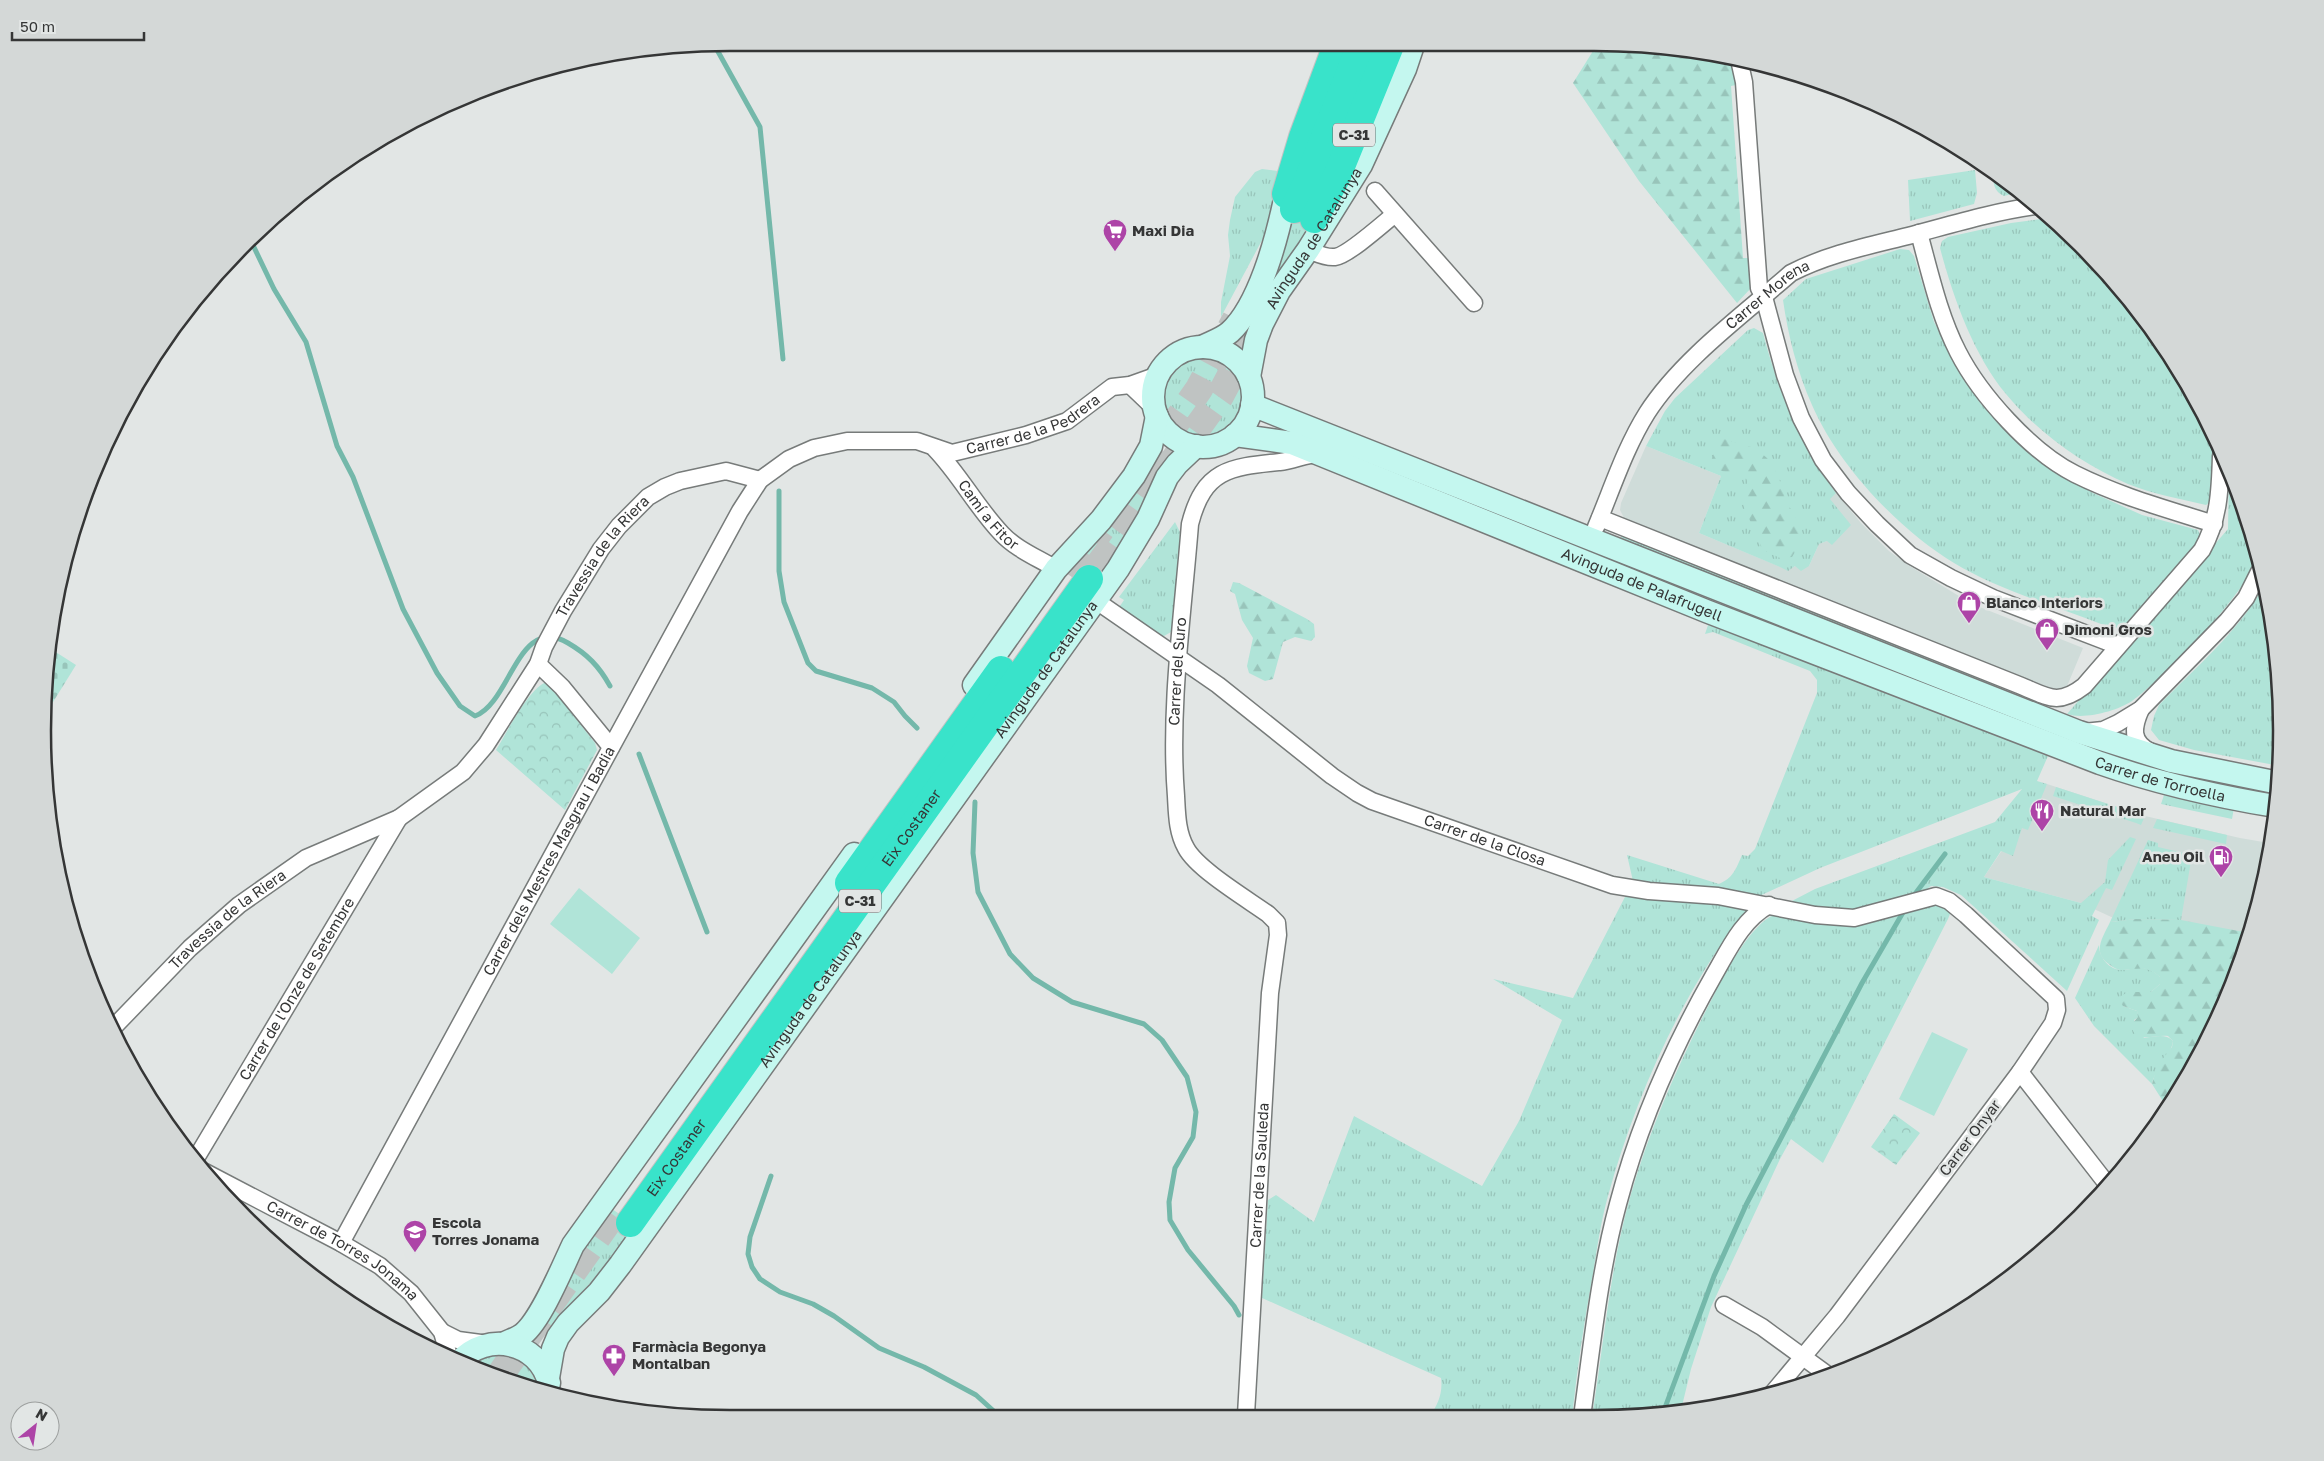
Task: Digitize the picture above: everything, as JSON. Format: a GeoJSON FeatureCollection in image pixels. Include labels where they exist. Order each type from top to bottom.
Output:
{"type":"FeatureCollection","features":[{"type":"Feature","properties":{"kind":"highway"},"geometry":{"type":"LineString","coordinates":[[1297,210],[1298,153],[1335,51]]}},
{"type":"Feature","properties":{"kind":"highway","name":"C-31"},"geometry":{"type":"LineString","coordinates":[[1297,210],[1359,51]]}},
{"type":"Feature","properties":{"kind":"highway","name":"C-31"},"geometry":{"type":"LineString","coordinates":[[1297,210],[1337,176],[1388,51]]}},
{"type":"Feature","properties":{"kind":"highway","name":"Eix Costaner"},"geometry":{"type":"LineString","coordinates":[[623,1216],[1077,581]]}},
{"type":"Feature","properties":{"kind":"main road","name":"Avinguda de Catalunya"},"geometry":{"type":"LineString","coordinates":[[1249,377],[1256,340],[1262,324],[1279,291],[1308,250],[1362,165],[1395,93],[1411,51]]}},
{"type":"Feature","properties":{"kind":"main road","name":"Avinguda de Catalunya"},"geometry":{"type":"LineString","coordinates":[[1202,347],[1232,330],[1248,305],[1272,253],[1297,210]]}},
{"type":"Feature","properties":{"kind":"main road"},"geometry":{"type":"LineString","coordinates":[[1202,347],[1227,353],[1240,363],[1249,377],[1253,391],[1252,405],[1246,422],[1235,435],[1213,446],[1186,444],[1168,433],[1155,412],[1153,391],[1158,375],[1171,358],[1191,348],[1202,347]]}},
{"type":"Feature","properties":{"kind":"main road","name":"Avinguda de Palafrugell"},"geometry":{"type":"LineString","coordinates":[[1252,405],[2079,732]]}},
{"type":"Feature","properties":{"kind":"main road","name":"Avinguda de Catalunya"},"geometry":{"type":"LineString","coordinates":[[549,1383],[553,1349],[558,1337],[568,1322],[599,1292],[620,1265],[1077,581],[1101,520],[1134,476],[1151,446],[1155,412]]}},
{"type":"Feature","properties":{"kind":"main road","name":"Avinguda de Palafrugell"},"geometry":{"type":"LineString","coordinates":[[1235,435],[1292,443],[1688,604],[2048,743]]}},
{"type":"Feature","properties":{"kind":"main road","name":"Avinguda de Catalunya"},"geometry":{"type":"LineString","coordinates":[[466,1356],[475,1348],[498,1343],[524,1334],[552,1291],[573,1245],[1077,581],[1138,538],[1168,477],[1177,464],[1196,446]]}},
{"type":"Feature","properties":{"kind":"main road","name":"Carrer de Torroella"},"geometry":{"type":"LineString","coordinates":[[2079,732],[2171,761],[2270,781]]}},
{"type":"Feature","properties":{"kind":"main road","name":"Carrer de Torroella"},"geometry":{"type":"LineString","coordinates":[[2048,743],[2144,778],[2218,796],[2268,805]]}},
{"type":"Feature","properties":{"kind":"main road"},"geometry":{"type":"LineString","coordinates":[[498,1343],[523,1349],[532,1355],[544,1370],[549,1383]]}},
{"type":"Feature","properties":{"kind":"street"},"geometry":{"type":"LineString","coordinates":[[1741,67],[1744,82],[1759,288],[1764,297],[1785,375],[1801,418],[1823,460],[1848,493],[1910,555],[1951,578],[1993,598],[2118,646]]}},
{"type":"Feature","properties":{"kind":"street"},"geometry":{"type":"LineString","coordinates":[[1375,191],[1474,303]]}},
{"type":"Feature","properties":{"kind":"street","name":"Carrer Morena"},"geometry":{"type":"LineString","coordinates":[[1600,518],[1633,438],[1647,412],[1668,384],[1791,274],[1810,264],[1837,254],[2026,208]]}},
{"type":"Feature","properties":{"kind":"street"},"geometry":{"type":"LineString","coordinates":[[1308,250],[1336,258],[1352,248],[1395,214]]}},
{"type":"Feature","properties":{"kind":"street"},"geometry":{"type":"LineString","coordinates":[[1919,233],[1941,311],[1958,352],[1977,384],[2001,414],[2034,445],[2073,473],[2118,493],[2214,524]]}},
{"type":"Feature","properties":{"kind":"street","name":"Carrer de la Pedrera"},"geometry":{"type":"LineString","coordinates":[[932,446],[952,453],[1026,435],[1067,421],[1112,387],[1130,385],[1158,375]]}},
{"type":"Feature","properties":{"kind":"street"},"geometry":{"type":"LineString","coordinates":[[1130,385],[1155,412]]}},
{"type":"Feature","properties":{"kind":"street"},"geometry":{"type":"LineString","coordinates":[[760,480],[789,459],[814,448],[847,441],[917,441],[932,446]]}},
{"type":"Feature","properties":{"kind":"street","name":"Camí a Fitor"},"geometry":{"type":"LineString","coordinates":[[932,446],[949,464],[1002,534],[1018,546],[1077,581]]}},
{"type":"Feature","properties":{"kind":"street","name":"Carrer del Suro"},"geometry":{"type":"LineString","coordinates":[[1278,935],[1277,923],[1268,914],[1198,863],[1186,849],[1179,832],[1174,767],[1179,657],[1190,524],[1202,496],[1214,480],[1223,472],[1246,465],[1289,461],[1318,454]]}},
{"type":"Feature","properties":{"kind":"street"},"geometry":{"type":"LineString","coordinates":[[1600,518],[2053,699],[2071,696],[2084,686],[2202,550],[2214,524],[2220,494],[2221,470]]}},
{"type":"Feature","properties":{"kind":"street","name":"Travessia de la Riera"},"geometry":{"type":"LineString","coordinates":[[118,1024],[190,948],[239,905],[306,858],[398,818],[462,772],[486,745],[538,664],[554,628],[600,549],[619,526],[648,497],[680,481],[726,471],[760,480]]}},
{"type":"Feature","properties":{"kind":"street","name":"Carrer dels Mestres Masgrau i Badia"},"geometry":{"type":"LineString","coordinates":[[342,1243],[740,511],[760,480]]}},
{"type":"Feature","properties":{"kind":"street","name":"Avinguda de Palafrugell"},"geometry":{"type":"LineString","coordinates":[[1590,540],[1600,518]]}},
{"type":"Feature","properties":{"kind":"street"},"geometry":{"type":"LineString","coordinates":[[2079,732],[2103,730],[2141,709],[2228,621],[2246,598],[2256,580]]}},
{"type":"Feature","properties":{"kind":"street","name":"Carrer de la Closa"},"geometry":{"type":"LineString","coordinates":[[1077,581],[1218,685],[1345,786],[1372,801],[1612,884],[1649,891],[1718,896],[1815,915],[1854,918],[1936,896]]}},
{"type":"Feature","properties":{"kind":"street"},"geometry":{"type":"LineString","coordinates":[[538,664],[562,687],[611,747]]}},
{"type":"Feature","properties":{"kind":"street"},"geometry":{"type":"LineString","coordinates":[[2019,686],[2035,715]]}},
{"type":"Feature","properties":{"kind":"street"},"geometry":{"type":"LineString","coordinates":[[2141,709],[2134,724],[2133,732],[2146,750],[2171,761]]}},
{"type":"Feature","properties":{"kind":"street","name":"Carrer de l'Onze de Setembre"},"geometry":{"type":"LineString","coordinates":[[199,1153],[398,818]]}},
{"type":"Feature","properties":{"kind":"street"},"geometry":{"type":"LineString","coordinates":[[362,833],[374,858]]}},
{"type":"Feature","properties":{"kind":"street","name":"Carrer Onyar"},"geometry":{"type":"LineString","coordinates":[[1781,1383],[1837,1316],[2020,1072],[2053,1023],[2057,1010],[2056,999],[1966,915],[1949,901],[1936,896]]}},
{"type":"Feature","properties":{"kind":"street"},"geometry":{"type":"LineString","coordinates":[[1583,1410],[1598,1300],[1610,1239],[1628,1170],[1657,1087],[1696,1005],[1729,948],[1751,917],[1769,905]]}},
{"type":"Feature","properties":{"kind":"street","name":"Carrer de la Sauleda"},"geometry":{"type":"LineString","coordinates":[[1246,1410],[1270,993],[1278,935]]}},
{"type":"Feature","properties":{"kind":"street"},"geometry":{"type":"LineString","coordinates":[[2020,1072],[2103,1179]]}},
{"type":"Feature","properties":{"kind":"street","name":"Carrer de Torres Jonama"},"geometry":{"type":"LineString","coordinates":[[223,1181],[342,1243],[380,1266],[411,1293],[442,1332],[446,1347]]}},
{"type":"Feature","properties":{"kind":"street"},"geometry":{"type":"LineString","coordinates":[[1724,1305],[1762,1327],[1822,1370]]}},
{"type":"Feature","properties":{"kind":"street"},"geometry":{"type":"LineString","coordinates":[[442,1332],[458,1340],[498,1343]]}},
{"type":"Feature","properties":{"kind":"shaded area"},"geometry":{"type":"Polygon","coordinates":[[[1646,446],[1721,476],[1699,533],[1788,570],[1795,566],[1809,566],[1819,544],[1827,541],[1830,498],[1836,493],[1861,523],[1889,551],[1908,565],[1972,604],[2083,648],[2065,691],[2053,689],[1624,518],[1620,510],[1621,503],[1646,446]]]}},
{"type":"Feature","properties":{"kind":"shaded area"},"geometry":{"type":"Polygon","coordinates":[[[2047,784],[2145,816],[2263,842],[2250,906],[2238,947],[2120,921],[2081,903],[1984,877],[2047,784]]]}},
{"type":"Feature","properties":{"kind":"green space"},"geometry":{"type":"Polygon","coordinates":[[[1593,51],[1682,57],[1733,66],[1736,85],[1731,86],[1743,258],[1749,258],[1751,288],[1737,303],[1639,181],[1573,83],[1593,51]]]}},
{"type":"Feature","properties":{"kind":"green space"},"geometry":{"type":"Polygon","coordinates":[[[1262,169],[1278,171],[1268,229],[1221,317],[1221,302],[1230,256],[1228,235],[1235,197],[1255,172],[1262,169]]]}},
{"type":"Feature","properties":{"kind":"green space"},"geometry":{"type":"Polygon","coordinates":[[[1975,170],[1977,193],[1974,204],[1910,221],[1908,180],[1975,170]]]}},
{"type":"Feature","properties":{"kind":"green space"},"geometry":{"type":"Polygon","coordinates":[[[1994,183],[2010,194],[2004,196],[2000,194],[1994,183]]]}},
{"type":"Feature","properties":{"kind":"green space"},"geometry":{"type":"Polygon","coordinates":[[[1287,210],[1319,225],[1251,334],[1241,329],[1287,210]]]}},
{"type":"Feature","properties":{"kind":"green space"},"geometry":{"type":"Polygon","coordinates":[[[2041,220],[2074,250],[2104,283],[2158,353],[2182,391],[2215,457],[2215,498],[2206,505],[2137,488],[2094,467],[2046,434],[2018,408],[1994,378],[1974,343],[1958,305],[1940,248],[1942,241],[1948,237],[2011,223],[2041,220]]]}},
{"type":"Feature","properties":{"kind":"green space"},"geometry":{"type":"Polygon","coordinates":[[[1900,249],[1909,250],[1914,256],[1934,322],[1957,366],[1981,404],[2019,443],[2050,468],[2093,493],[2142,515],[2198,530],[2201,537],[2197,543],[2125,627],[2117,628],[2101,624],[2026,596],[1971,573],[1954,563],[1933,549],[1891,514],[1854,472],[1823,428],[1812,405],[1798,366],[1790,340],[1783,300],[1806,279],[1900,249]]]}},
{"type":"Feature","properties":{"kind":"green space"},"geometry":{"type":"Polygon","coordinates":[[[1754,328],[1763,333],[1783,397],[1801,436],[1836,493],[1830,499],[1851,525],[1832,545],[1827,541],[1819,544],[1809,566],[1801,571],[1795,566],[1788,571],[1699,533],[1721,476],[1646,446],[1665,411],[1675,398],[1748,330],[1754,328]]]}},
{"type":"Feature","properties":{"kind":"green space"},"geometry":{"type":"Polygon","coordinates":[[[1204,356],[1220,359],[1233,368],[1242,381],[1245,397],[1242,413],[1233,426],[1220,435],[1204,438],[1188,435],[1175,426],[1166,413],[1163,397],[1166,381],[1175,368],[1188,359],[1204,356]]]}},
{"type":"Feature","properties":{"kind":"green space"},"geometry":{"type":"Polygon","coordinates":[[[1724,439],[1755,448],[1767,458],[1778,475],[1786,501],[1802,528],[1802,540],[1792,557],[1780,558],[1763,550],[1744,507],[1743,499],[1750,489],[1746,478],[1740,472],[1727,472],[1713,465],[1711,461],[1717,445],[1724,439]]]}},
{"type":"Feature","properties":{"kind":"green space"},"geometry":{"type":"Polygon","coordinates":[[[1157,459],[1166,466],[1138,524],[1094,585],[1067,565],[1142,484],[1157,459]]]}},
{"type":"Feature","properties":{"kind":"green space"},"geometry":{"type":"Polygon","coordinates":[[[2229,491],[2253,566],[2240,589],[2223,611],[2183,655],[2145,691],[2126,705],[2100,714],[2074,716],[2067,714],[2228,529],[2229,491]]]}},
{"type":"Feature","properties":{"kind":"green space"},"geometry":{"type":"Polygon","coordinates":[[[1175,522],[1180,532],[1175,622],[1171,632],[1164,636],[1158,635],[1118,609],[1124,600],[1119,597],[1175,522]]]}},
{"type":"Feature","properties":{"kind":"green space"},"geometry":{"type":"Polygon","coordinates":[[[1623,534],[1998,683],[1997,687],[1622,541],[1621,537],[1623,534]]]}},
{"type":"Feature","properties":{"kind":"green space"},"geometry":{"type":"Polygon","coordinates":[[[1233,582],[1239,583],[1314,624],[1315,637],[1311,641],[1295,637],[1283,642],[1273,679],[1265,681],[1249,673],[1247,666],[1253,638],[1242,620],[1235,594],[1230,591],[1233,582]]]}},
{"type":"Feature","properties":{"kind":"green space"},"geometry":{"type":"Polygon","coordinates":[[[2259,593],[2267,642],[2271,686],[2273,730],[2271,764],[2194,750],[2159,740],[2151,730],[2159,705],[2229,634],[2259,593]]]}},
{"type":"Feature","properties":{"kind":"green space"},"geometry":{"type":"Polygon","coordinates":[[[1708,625],[1744,636],[2048,756],[2037,781],[2047,784],[2028,830],[2022,828],[2013,856],[2001,851],[1984,877],[2081,903],[2105,882],[2108,860],[2130,837],[2136,839],[2112,890],[2106,888],[2092,916],[2099,920],[2067,991],[1961,895],[1943,887],[1931,886],[1865,910],[1829,910],[1790,902],[1815,889],[1995,822],[2022,789],[1820,868],[1755,898],[1633,881],[1627,855],[1719,884],[1731,876],[1742,855],[1748,856],[1755,849],[1817,693],[1817,680],[1810,671],[1713,632],[1705,634],[1708,625]]]}},
{"type":"Feature","properties":{"kind":"green space"},"geometry":{"type":"Polygon","coordinates":[[[56,652],[76,665],[52,703],[56,652]]]}},
{"type":"Feature","properties":{"kind":"green space"},"geometry":{"type":"Polygon","coordinates":[[[547,682],[595,743],[597,750],[565,810],[496,750],[526,701],[540,685],[547,682]]]}},
{"type":"Feature","properties":{"kind":"green space"},"geometry":{"type":"Polygon","coordinates":[[[2056,787],[2145,816],[2141,825],[2053,796],[2056,787]]]}},
{"type":"Feature","properties":{"kind":"green space"},"geometry":{"type":"Polygon","coordinates":[[[2164,795],[2234,808],[2232,819],[2161,804],[2164,795]]]}},
{"type":"Feature","properties":{"kind":"green space"},"geometry":{"type":"Polygon","coordinates":[[[2157,819],[2227,835],[2226,844],[2153,828],[2157,819]]]}},
{"type":"Feature","properties":{"kind":"green space"},"geometry":{"type":"Polygon","coordinates":[[[2148,840],[2158,843],[2158,847],[2192,855],[2181,920],[2136,919],[2110,922],[2148,840]]]}},
{"type":"Feature","properties":{"kind":"green space"},"geometry":{"type":"Polygon","coordinates":[[[579,888],[640,938],[612,974],[550,924],[579,888]]]}},
{"type":"Feature","properties":{"kind":"green space"},"geometry":{"type":"Polygon","coordinates":[[[1627,893],[1709,900],[1726,903],[1746,911],[1723,942],[1681,1010],[1663,1047],[1632,1121],[1619,1159],[1601,1225],[1581,1346],[1573,1410],[1433,1410],[1439,1398],[1441,1378],[1262,1298],[1268,1200],[1276,1195],[1314,1222],[1354,1116],[1482,1186],[1519,1121],[1562,1020],[1493,979],[1573,998],[1627,893]]]}},
{"type":"Feature","properties":{"kind":"green space"},"geometry":{"type":"Polygon","coordinates":[[[1938,902],[1951,911],[1823,1163],[1791,1139],[1780,1159],[1711,1307],[1691,1369],[1682,1404],[1593,1410],[1608,1305],[1618,1249],[1631,1194],[1657,1117],[1690,1043],[1719,986],[1748,938],[1766,920],[1774,915],[1841,925],[1853,925],[1938,902]]]}},
{"type":"Feature","properties":{"kind":"green space"},"geometry":{"type":"Polygon","coordinates":[[[2136,919],[2181,920],[2242,932],[2221,990],[2203,1031],[2163,1101],[2152,1084],[2157,1066],[2172,1047],[2173,1041],[2168,1036],[2141,1037],[2137,1035],[2131,1025],[2138,1017],[2137,1011],[2123,1006],[2120,1002],[2121,996],[2128,992],[2151,992],[2160,984],[2160,977],[2147,969],[2117,969],[2104,960],[2101,955],[2100,945],[2110,922],[2136,919]]]}},
{"type":"Feature","properties":{"kind":"green space"},"geometry":{"type":"Polygon","coordinates":[[[2099,945],[2103,959],[2110,966],[2119,970],[2146,968],[2160,977],[2160,984],[2151,992],[2128,992],[2123,1006],[2137,1011],[2139,1017],[2134,1020],[2144,1038],[2163,1036],[2173,1041],[2172,1047],[2156,1073],[2152,1084],[2094,1026],[2075,998],[2099,945]]]}},
{"type":"Feature","properties":{"kind":"green space"},"geometry":{"type":"Polygon","coordinates":[[[1932,1032],[1968,1049],[1934,1116],[1899,1099],[1932,1032]]]}},
{"type":"Feature","properties":{"kind":"green space"},"geometry":{"type":"Polygon","coordinates":[[[1894,1114],[1920,1133],[1896,1165],[1871,1147],[1894,1114]]]}},
{"type":"Feature","properties":{"kind":"green space"},"geometry":{"type":"Polygon","coordinates":[[[609,1207],[636,1225],[616,1256],[567,1308],[549,1333],[539,1327],[567,1271],[609,1207]]]}},
{"type":"Feature","properties":{"kind":"green space"},"geometry":{"type":"Polygon","coordinates":[[[498,1353],[512,1357],[527,1367],[535,1381],[476,1360],[498,1353]]]}},
{"type":"Feature","properties":{"kind":"waterway"},"geometry":{"type":"LineString","coordinates":[[718,52],[760,127],[783,359]]}},
{"type":"Feature","properties":{"kind":"waterway"},"geometry":{"type":"LineString","coordinates":[[254,247],[274,289],[306,342],[337,446],[353,477],[403,609],[437,673],[460,706],[475,716],[487,708],[498,695],[526,649],[537,640],[551,637],[568,643],[587,656],[610,686]]}},
{"type":"Feature","properties":{"kind":"waterway"},"geometry":{"type":"LineString","coordinates":[[779,491],[779,571],[784,602],[808,663],[816,671],[872,688],[894,702],[917,728]]}},
{"type":"Feature","properties":{"kind":"waterway"},"geometry":{"type":"LineString","coordinates":[[639,754],[707,932]]}},
{"type":"Feature","properties":{"kind":"waterway"},"geometry":{"type":"LineString","coordinates":[[975,802],[973,853],[978,892],[1010,954],[1033,978],[1072,1002],[1144,1024],[1162,1040],[1187,1077],[1196,1112],[1193,1137],[1175,1168],[1169,1202],[1170,1220],[1188,1250],[1234,1306],[1239,1315]]}},
{"type":"Feature","properties":{"kind":"waterway"},"geometry":{"type":"LineString","coordinates":[[1912,898],[1945,854]]}},
{"type":"Feature","properties":{"kind":"waterway"},"geometry":{"type":"LineString","coordinates":[[1666,1405],[1714,1276],[1746,1205],[1862,983],[1905,909]]}},
{"type":"Feature","properties":{"kind":"waterway"},"geometry":{"type":"LineString","coordinates":[[771,1176],[750,1237],[748,1254],[752,1267],[760,1279],[780,1292],[813,1304],[834,1316],[879,1348],[924,1367],[976,1395],[993,1410]]}},
{"type":"Feature","properties":{"kind":"tunnel"},"geometry":{"type":"LineString","coordinates":[[1142,471],[1199,389],[1236,319]]}},
{"type":"Feature","properties":{"kind":"tunnel"},"geometry":{"type":"LineString","coordinates":[[1097,568],[1220,396],[1259,322]]}},
{"type":"Feature","properties":{"kind":"tunnel"},"geometry":{"type":"LineString","coordinates":[[1069,575],[1101,529]]}},
{"type":"Feature","properties":{"kind":"tunnel"},"geometry":{"type":"LineString","coordinates":[[503,1371],[617,1209]]}},
{"type":"Feature","properties":{"kind":"place","name":"Maxi Dia"},"geometry":{"type":"Point","coordinates":[1115,252]}},
{"type":"Feature","properties":{"kind":"place","name":"Blanco Interiors"},"geometry":{"type":"Point","coordinates":[1969,624]}},
{"type":"Feature","properties":{"kind":"place","name":"Dimoni Gros"},"geometry":{"type":"Point","coordinates":[2047,651]}},
{"type":"Feature","properties":{"kind":"place","name":"Natural Mar"},"geometry":{"type":"Point","coordinates":[2042,832]}},
{"type":"Feature","properties":{"kind":"place","name":"Aneu Oil"},"geometry":{"type":"Point","coordinates":[2221,878]}},
{"type":"Feature","properties":{"kind":"place","name":"Escola Torres Jonama"},"geometry":{"type":"Point","coordinates":[415,1253]}},
{"type":"Feature","properties":{"kind":"place","name":"Farmàcia Begonya Montalban"},"geometry":{"type":"Point","coordinates":[614,1377]}}]}
